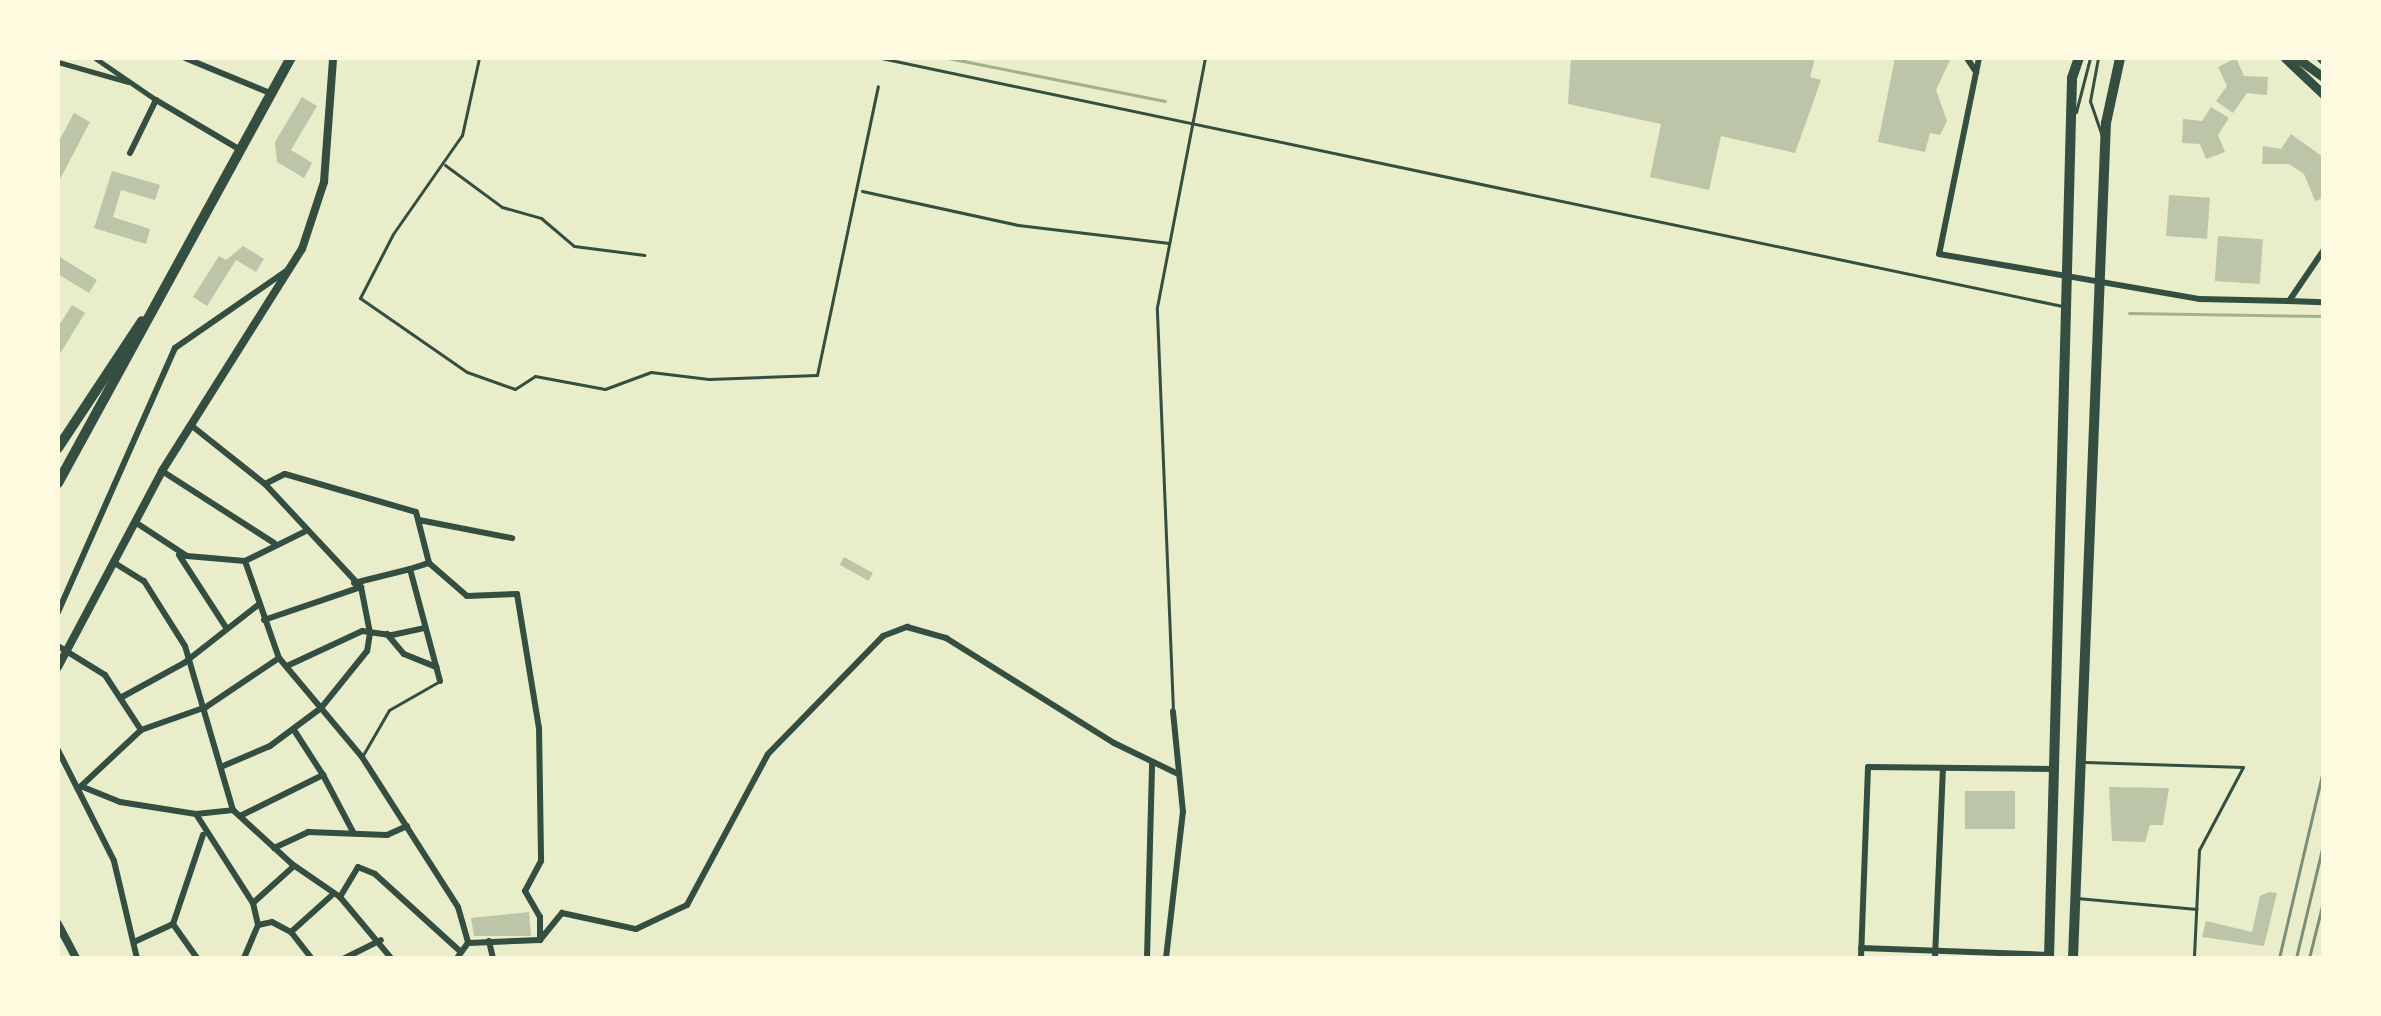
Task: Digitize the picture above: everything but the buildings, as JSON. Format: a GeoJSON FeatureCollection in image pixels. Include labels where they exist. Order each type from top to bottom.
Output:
{"type":"FeatureCollection","features":[{"type":"Feature","properties":{"kind":"main road"},"geometry":{"type":"LineString","coordinates":[[58,481],[291,58]]}},
{"type":"Feature","properties":{"kind":"main road"},"geometry":{"type":"LineString","coordinates":[[2049,957],[2070,280],[2073,124],[2072,78],[2068,58]]}},
{"type":"Feature","properties":{"kind":"main road"},"geometry":{"type":"LineString","coordinates":[[2072,78],[2079,58]]}},
{"type":"Feature","properties":{"kind":"main road"},"geometry":{"type":"LineString","coordinates":[[2073,958],[2105,147],[2113,74],[2120,58]]}},
{"type":"Feature","properties":{"kind":"main road"},"geometry":{"type":"LineString","coordinates":[[2113,74],[2130,58]]}},
{"type":"Feature","properties":{"kind":"main road"},"geometry":{"type":"LineString","coordinates":[[2285,58],[2323,94]]}},
{"type":"Feature","properties":{"kind":"main road"},"geometry":{"type":"LineString","coordinates":[[2297,58],[2323,74]]}},
{"type":"Feature","properties":{"kind":"main road"},"geometry":{"type":"LineString","coordinates":[[2303,58],[2323,74]]}},
{"type":"Feature","properties":{"kind":"main road"},"geometry":{"type":"LineString","coordinates":[[58,448],[151,310]]}},
{"type":"Feature","properties":{"kind":"street"},"geometry":{"type":"LineString","coordinates":[[95,58],[156,100],[239,149]]}},
{"type":"Feature","properties":{"kind":"street"},"geometry":{"type":"LineString","coordinates":[[185,58],[270,93]]}},
{"type":"Feature","properties":{"kind":"street"},"geometry":{"type":"LineString","coordinates":[[58,667],[162,471],[292,267],[324,182],[333,58]]}},
{"type":"Feature","properties":{"kind":"street"},"geometry":{"type":"LineString","coordinates":[[1967,58],[1976,72]]}},
{"type":"Feature","properties":{"kind":"street"},"geometry":{"type":"LineString","coordinates":[[1979,58],[1939,254],[2070,280],[2200,299],[2323,302]]}},
{"type":"Feature","properties":{"kind":"street"},"geometry":{"type":"LineString","coordinates":[[58,62],[128,82]]}},
{"type":"Feature","properties":{"kind":"street"},"geometry":{"type":"LineString","coordinates":[[130,153],[156,100]]}},
{"type":"Feature","properties":{"kind":"street"},"geometry":{"type":"LineString","coordinates":[[2289,301],[2323,251]]}},
{"type":"Feature","properties":{"kind":"street"},"geometry":{"type":"LineString","coordinates":[[58,612],[175,348],[292,267]]}},
{"type":"Feature","properties":{"kind":"street"},"geometry":{"type":"LineString","coordinates":[[192,426],[265,484],[304,532],[352,583],[361,587]]}},
{"type":"Feature","properties":{"kind":"street"},"geometry":{"type":"LineString","coordinates":[[162,471],[274,543]]}},
{"type":"Feature","properties":{"kind":"street"},"geometry":{"type":"LineString","coordinates":[[265,484],[285,474],[416,512],[429,563],[467,596],[517,594],[539,728],[541,861],[525,891],[540,917],[540,940]]}},
{"type":"Feature","properties":{"kind":"street"},"geometry":{"type":"LineString","coordinates":[[419,520],[512,538]]}},
{"type":"Feature","properties":{"kind":"street"},"geometry":{"type":"LineString","coordinates":[[135,522],[176,551],[227,629]]}},
{"type":"Feature","properties":{"kind":"street"},"geometry":{"type":"LineString","coordinates":[[176,551],[245,561],[274,543],[304,532]]}},
{"type":"Feature","properties":{"kind":"street"},"geometry":{"type":"LineString","coordinates":[[245,561],[279,658],[321,708],[407,826],[458,907],[468,943]]}},
{"type":"Feature","properties":{"kind":"street"},"geometry":{"type":"LineString","coordinates":[[113,562],[144,581],[185,646],[184,663],[206,707],[233,810],[294,866],[331,896],[340,897],[381,940],[391,958]]}},
{"type":"Feature","properties":{"kind":"street"},"geometry":{"type":"LineString","coordinates":[[352,583],[429,563]]}},
{"type":"Feature","properties":{"kind":"street"},"geometry":{"type":"LineString","coordinates":[[410,569],[440,681]]}},
{"type":"Feature","properties":{"kind":"street"},"geometry":{"type":"LineString","coordinates":[[264,620],[361,587]]}},
{"type":"Feature","properties":{"kind":"street"},"geometry":{"type":"LineString","coordinates":[[223,766],[294,730],[321,708],[367,651],[370,633],[361,587]]}},
{"type":"Feature","properties":{"kind":"street"},"geometry":{"type":"LineString","coordinates":[[122,697],[184,663],[258,605]]}},
{"type":"Feature","properties":{"kind":"street"},"geometry":{"type":"LineString","coordinates":[[340,897],[358,867],[375,874],[459,955],[468,943],[540,940],[562,913],[636,929],[687,905],[768,754],[883,636],[907,627],[946,638],[1152,762],[1178,774]]}},
{"type":"Feature","properties":{"kind":"street"},"geometry":{"type":"LineString","coordinates":[[287,666],[370,633],[387,634],[425,628]]}},
{"type":"Feature","properties":{"kind":"street"},"geometry":{"type":"LineString","coordinates":[[387,634],[404,654],[436,667]]}},
{"type":"Feature","properties":{"kind":"street"},"geometry":{"type":"LineString","coordinates":[[58,646],[68,649],[122,697],[141,730]]}},
{"type":"Feature","properties":{"kind":"street"},"geometry":{"type":"LineString","coordinates":[[78,789],[141,730],[206,707],[279,658]]}},
{"type":"Feature","properties":{"kind":"street"},"geometry":{"type":"LineString","coordinates":[[1166,958],[1183,812],[1173,711]]}},
{"type":"Feature","properties":{"kind":"street"},"geometry":{"type":"LineString","coordinates":[[294,730],[323,775],[353,832]]}},
{"type":"Feature","properties":{"kind":"street"},"geometry":{"type":"LineString","coordinates":[[58,750],[114,861],[137,958]]}},
{"type":"Feature","properties":{"kind":"street"},"geometry":{"type":"LineString","coordinates":[[1147,958],[1152,762]]}},
{"type":"Feature","properties":{"kind":"street"},"geometry":{"type":"LineString","coordinates":[[1861,958],[1868,767],[2055,769]]}},
{"type":"Feature","properties":{"kind":"street"},"geometry":{"type":"LineString","coordinates":[[1935,954],[1943,769]]}},
{"type":"Feature","properties":{"kind":"street"},"geometry":{"type":"LineString","coordinates":[[240,816],[323,775]]}},
{"type":"Feature","properties":{"kind":"street"},"geometry":{"type":"LineString","coordinates":[[78,789],[91,784],[120,802],[196,814],[233,810]]}},
{"type":"Feature","properties":{"kind":"street"},"geometry":{"type":"LineString","coordinates":[[196,814],[203,835],[253,903],[258,925],[244,958]]}},
{"type":"Feature","properties":{"kind":"street"},"geometry":{"type":"LineString","coordinates":[[274,848],[289,835],[353,832],[387,835],[407,826]]}},
{"type":"Feature","properties":{"kind":"street"},"geometry":{"type":"LineString","coordinates":[[134,942],[173,924],[203,835]]}},
{"type":"Feature","properties":{"kind":"street"},"geometry":{"type":"LineString","coordinates":[[253,903],[294,866]]}},
{"type":"Feature","properties":{"kind":"street"},"geometry":{"type":"LineString","coordinates":[[291,932],[331,896]]}},
{"type":"Feature","properties":{"kind":"street"},"geometry":{"type":"LineString","coordinates":[[258,925],[272,922],[291,932],[308,957]]}},
{"type":"Feature","properties":{"kind":"street"},"geometry":{"type":"LineString","coordinates":[[58,924],[76,958]]}},
{"type":"Feature","properties":{"kind":"street"},"geometry":{"type":"LineString","coordinates":[[173,924],[197,958]]}},
{"type":"Feature","properties":{"kind":"street"},"geometry":{"type":"LineString","coordinates":[[345,958],[381,940]]}},
{"type":"Feature","properties":{"kind":"street"},"geometry":{"type":"LineString","coordinates":[[489,941],[493,958]]}},
{"type":"Feature","properties":{"kind":"street"},"geometry":{"type":"LineString","coordinates":[[1861,948],[1935,954],[2049,957]]}},
{"type":"Feature","properties":{"kind":"lane"},"geometry":{"type":"LineString","coordinates":[[479,58],[462,135],[364,284],[360,298],[467,372],[515,389],[535,376],[605,389],[651,372],[709,379],[817,375],[860,191],[878,86]]}},
{"type":"Feature","properties":{"kind":"lane"},"geometry":{"type":"LineString","coordinates":[[881,58],[2069,307]]}},
{"type":"Feature","properties":{"kind":"lane"},"geometry":{"type":"LineString","coordinates":[[1173,711],[1157,307],[1205,58]]}},
{"type":"Feature","properties":{"kind":"lane"},"geometry":{"type":"LineString","coordinates":[[2073,124],[2090,58]]}},
{"type":"Feature","properties":{"kind":"lane"},"geometry":{"type":"LineString","coordinates":[[2098,58],[2090,101],[2105,147]]}},
{"type":"Feature","properties":{"kind":"lane"},"geometry":{"type":"LineString","coordinates":[[445,165],[502,207],[541,218],[574,246],[644,255]]}},
{"type":"Feature","properties":{"kind":"lane"},"geometry":{"type":"LineString","coordinates":[[860,191],[1033,227],[1169,243]]}},
{"type":"Feature","properties":{"kind":"lane"},"geometry":{"type":"LineString","coordinates":[[363,755],[389,710],[440,681]]}},
{"type":"Feature","properties":{"kind":"lane"},"geometry":{"type":"LineString","coordinates":[[2081,762],[2243,767],[2199,850],[2194,958]]}},
{"type":"Feature","properties":{"kind":"lane"},"geometry":{"type":"LineString","coordinates":[[2074,898],[2196,909]]}},
{"type":"Feature","properties":{"kind":"waterway"},"geometry":{"type":"LineString","coordinates":[[948,58],[1165,101]]}},
{"type":"Feature","properties":{"kind":"waterway"},"geometry":{"type":"LineString","coordinates":[[2129,313],[2323,316]]}},
{"type":"Feature","properties":{"kind":"railway"},"geometry":{"type":"LineString","coordinates":[[2279,958],[2323,770]]}},
{"type":"Feature","properties":{"kind":"railway"},"geometry":{"type":"LineString","coordinates":[[2296,958],[2323,845]]}},
{"type":"Feature","properties":{"kind":"railway"},"geometry":{"type":"LineString","coordinates":[[2309,958],[2323,902]]}}]}
